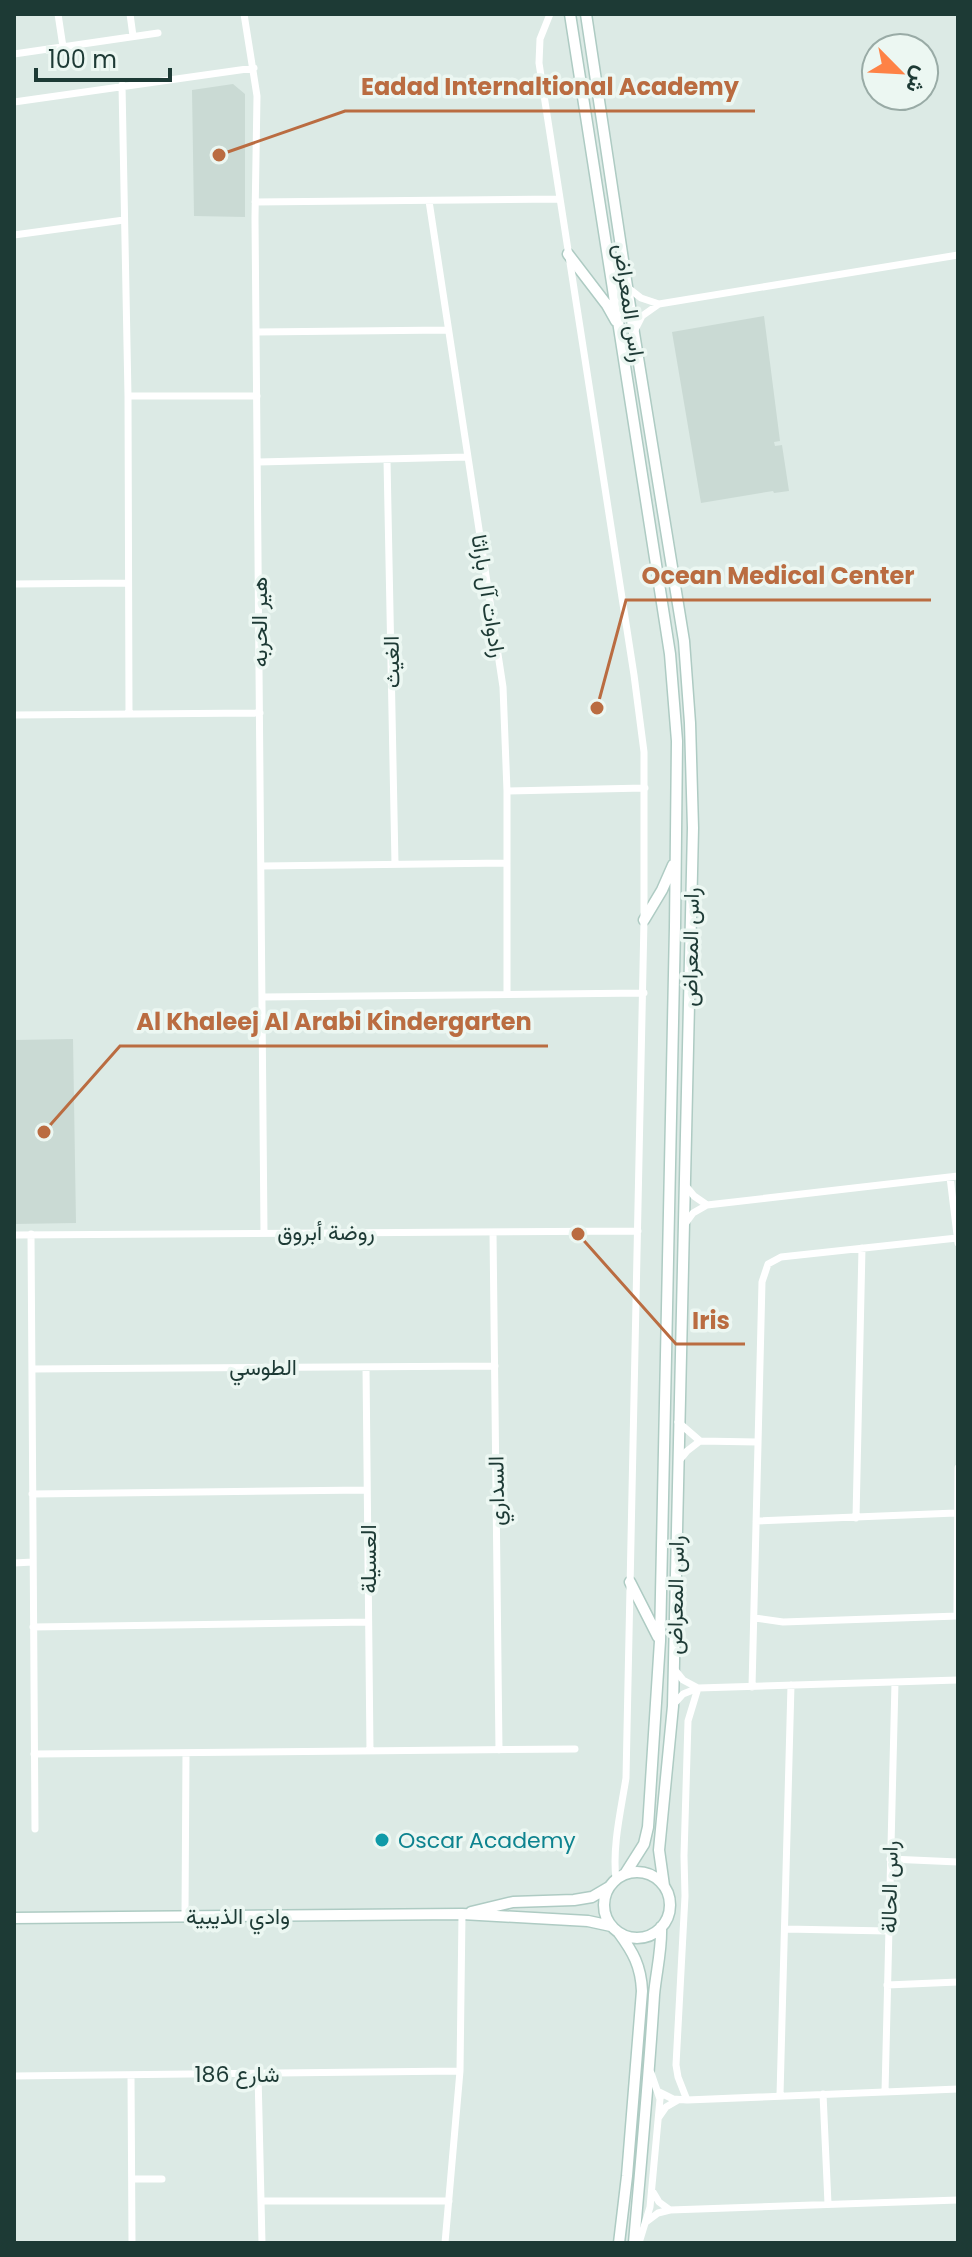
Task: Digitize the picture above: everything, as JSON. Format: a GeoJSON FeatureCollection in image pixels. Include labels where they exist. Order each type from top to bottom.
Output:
{"type":"FeatureCollection","features":[{"type":"Feature","properties":{"kind":"street"},"geometry":{"type":"LineString","coordinates":[[58,14],[63,47]]}},
{"type":"Feature","properties":{"kind":"street"},"geometry":{"type":"LineString","coordinates":[[130,14],[133,36]]}},
{"type":"Feature","properties":{"kind":"street","name":"هير الحربه"},"geometry":{"type":"LineString","coordinates":[[244,14],[257,96],[255,202],[264,1232]]}},
{"type":"Feature","properties":{"kind":"street","name":"راس المعراض"},"geometry":{"type":"LineString","coordinates":[[550,14],[538,51],[644,752],[644,993],[626,1778],[615,1863],[617,1880]]}},
{"type":"Feature","properties":{"kind":"street","name":"راس المعراض"},"geometry":{"type":"LineString","coordinates":[[570,14],[670,654],[677,741],[660,1641],[648,1827],[644,1844],[617,1880]]}},
{"type":"Feature","properties":{"kind":"street","name":"راس المعراض"},"geometry":{"type":"LineString","coordinates":[[586,14],[684,641],[690,723],[693,828],[673,1706],[659,1850],[664,1886]]}},
{"type":"Feature","properties":{"kind":"street"},"geometry":{"type":"LineString","coordinates":[[14,54],[158,33]]}},
{"type":"Feature","properties":{"kind":"street"},"geometry":{"type":"LineString","coordinates":[[14,102],[254,68]]}},
{"type":"Feature","properties":{"kind":"street"},"geometry":{"type":"LineString","coordinates":[[122,85],[128,396],[129,713]]}},
{"type":"Feature","properties":{"kind":"street"},"geometry":{"type":"LineString","coordinates":[[255,202],[560,199]]}},
{"type":"Feature","properties":{"kind":"street","name":"رادوات آل باراثا"},"geometry":{"type":"LineString","coordinates":[[429,201],[503,687],[507,791],[507,994]]}},
{"type":"Feature","properties":{"kind":"street"},"geometry":{"type":"LineString","coordinates":[[14,235],[124,220]]}},
{"type":"Feature","properties":{"kind":"street"},"geometry":{"type":"LineString","coordinates":[[568,254],[607,305],[621,330]]}},
{"type":"Feature","properties":{"kind":"street"},"geometry":{"type":"LineString","coordinates":[[634,333],[642,316],[659,304],[958,255]]}},
{"type":"Feature","properties":{"kind":"street"},"geometry":{"type":"LineString","coordinates":[[627,287],[641,298],[659,304]]}},
{"type":"Feature","properties":{"kind":"street"},"geometry":{"type":"LineString","coordinates":[[257,332],[448,330]]}},
{"type":"Feature","properties":{"kind":"street"},"geometry":{"type":"LineString","coordinates":[[128,396],[257,396]]}},
{"type":"Feature","properties":{"kind":"street"},"geometry":{"type":"LineString","coordinates":[[258,462],[468,457]]}},
{"type":"Feature","properties":{"kind":"street","name":"الغيث"},"geometry":{"type":"LineString","coordinates":[[387,460],[395,864]]}},
{"type":"Feature","properties":{"kind":"street"},"geometry":{"type":"LineString","coordinates":[[14,584],[127,583]]}},
{"type":"Feature","properties":{"kind":"street"},"geometry":{"type":"LineString","coordinates":[[14,715],[260,713]]}},
{"type":"Feature","properties":{"kind":"street"},"geometry":{"type":"LineString","coordinates":[[507,791],[645,788]]}},
{"type":"Feature","properties":{"kind":"street"},"geometry":{"type":"LineString","coordinates":[[644,920],[662,890],[676,855]]}},
{"type":"Feature","properties":{"kind":"street"},"geometry":{"type":"LineString","coordinates":[[262,866],[507,863]]}},
{"type":"Feature","properties":{"kind":"street"},"geometry":{"type":"LineString","coordinates":[[263,997],[644,993]]}},
{"type":"Feature","properties":{"kind":"street"},"geometry":{"type":"LineString","coordinates":[[684,1227],[693,1213],[707,1205],[954,1176],[958,1240],[781,1257],[768,1264],[762,1282],[752,1687]]}},
{"type":"Feature","properties":{"kind":"street"},"geometry":{"type":"LineString","coordinates":[[685,1184],[694,1196],[707,1205]]}},
{"type":"Feature","properties":{"kind":"street","name":"روضة أبروق"},"geometry":{"type":"LineString","coordinates":[[14,1235],[638,1231]]}},
{"type":"Feature","properties":{"kind":"street","name":"السداري"},"geometry":{"type":"LineString","coordinates":[[493,1232],[499,1750]]}},
{"type":"Feature","properties":{"kind":"street"},"geometry":{"type":"LineString","coordinates":[[31,1234],[35,1829]]}},
{"type":"Feature","properties":{"kind":"street"},"geometry":{"type":"LineString","coordinates":[[856,1518],[862,1248]]}},
{"type":"Feature","properties":{"kind":"street","name":"الطوسي"},"geometry":{"type":"LineString","coordinates":[[32,1369],[495,1366]]}},
{"type":"Feature","properties":{"kind":"street","name":"العسيلة"},"geometry":{"type":"LineString","coordinates":[[366,1367],[370,1751]]}},
{"type":"Feature","properties":{"kind":"street"},"geometry":{"type":"LineString","coordinates":[[678,1422],[700,1441]]}},
{"type":"Feature","properties":{"kind":"street"},"geometry":{"type":"LineString","coordinates":[[677,1463],[700,1441],[757,1442]]}},
{"type":"Feature","properties":{"kind":"street"},"geometry":{"type":"LineString","coordinates":[[755,1618],[783,1622],[957,1616],[958,1468]]}},
{"type":"Feature","properties":{"kind":"street"},"geometry":{"type":"LineString","coordinates":[[32,1494],[367,1490]]}},
{"type":"Feature","properties":{"kind":"street"},"geometry":{"type":"LineString","coordinates":[[756,1521],[956,1513]]}},
{"type":"Feature","properties":{"kind":"street"},"geometry":{"type":"LineString","coordinates":[[14,1563],[33,1562]]}},
{"type":"Feature","properties":{"kind":"street"},"geometry":{"type":"LineString","coordinates":[[630,1582],[660,1641]]}},
{"type":"Feature","properties":{"kind":"street"},"geometry":{"type":"LineString","coordinates":[[33,1627],[368,1622]]}},
{"type":"Feature","properties":{"kind":"street"},"geometry":{"type":"LineString","coordinates":[[673,1667],[683,1680],[698,1688]]}},
{"type":"Feature","properties":{"kind":"street"},"geometry":{"type":"LineString","coordinates":[[673,1706],[683,1694],[698,1688],[958,1680]]}},
{"type":"Feature","properties":{"kind":"street","name":"راس الحالة"},"geometry":{"type":"LineString","coordinates":[[885,2092],[895,1682]]}},
{"type":"Feature","properties":{"kind":"street"},"geometry":{"type":"LineString","coordinates":[[780,2095],[791,1685]]}},
{"type":"Feature","properties":{"kind":"street"},"geometry":{"type":"LineString","coordinates":[[682,2100],[676,2065],[685,1896],[688,1721],[698,1688]]}},
{"type":"Feature","properties":{"kind":"street"},"geometry":{"type":"LineString","coordinates":[[34,1754],[575,1749]]}},
{"type":"Feature","properties":{"kind":"street"},"geometry":{"type":"LineString","coordinates":[[185,1916],[186,1753]]}},
{"type":"Feature","properties":{"kind":"street"},"geometry":{"type":"LineString","coordinates":[[890,1859],[958,1862]]}},
{"type":"Feature","properties":{"kind":"street"},"geometry":{"type":"LineString","coordinates":[[615,1930],[637,1938],[654,1933],[661,1927],[670,1907],[669,1896],[656,1878],[636,1872],[617,1880],[605,1897],[606,1917],[615,1930],[634,1954],[642,1991],[619,2243]]}},
{"type":"Feature","properties":{"kind":"street","name":"وادي الذيبية"},"geometry":{"type":"LineString","coordinates":[[462,1914],[513,1902],[592,1897],[617,1880]]}},
{"type":"Feature","properties":{"kind":"street"},"geometry":{"type":"LineString","coordinates":[[445,2243],[460,2071],[462,1914]]}},
{"type":"Feature","properties":{"kind":"street","name":"وادي الذيبية"},"geometry":{"type":"LineString","coordinates":[[14,1918],[462,1914],[588,1921],[615,1930]]}},
{"type":"Feature","properties":{"kind":"street"},"geometry":{"type":"LineString","coordinates":[[636,2243],[654,1990],[662,1948],[661,1927]]}},
{"type":"Feature","properties":{"kind":"street"},"geometry":{"type":"LineString","coordinates":[[785,1929],[888,1931]]}},
{"type":"Feature","properties":{"kind":"street"},"geometry":{"type":"LineString","coordinates":[[887,1985],[958,1982]]}},
{"type":"Feature","properties":{"kind":"street","name":"شارع 186"},"geometry":{"type":"LineString","coordinates":[[14,2076],[460,2071]]}},
{"type":"Feature","properties":{"kind":"street"},"geometry":{"type":"LineString","coordinates":[[636,2243],[646,2222],[652,2191],[658,2119],[659,2092],[650,2071]]}},
{"type":"Feature","properties":{"kind":"street"},"geometry":{"type":"LineString","coordinates":[[258,2074],[262,2243]]}},
{"type":"Feature","properties":{"kind":"street"},"geometry":{"type":"LineString","coordinates":[[131,2075],[132,2243]]}},
{"type":"Feature","properties":{"kind":"street"},"geometry":{"type":"LineString","coordinates":[[658,2119],[666,2107],[682,2100],[958,2089]]}},
{"type":"Feature","properties":{"kind":"street"},"geometry":{"type":"LineString","coordinates":[[659,2092],[682,2100]]}},
{"type":"Feature","properties":{"kind":"street"},"geometry":{"type":"LineString","coordinates":[[823,2094],[828,2204]]}},
{"type":"Feature","properties":{"kind":"street"},"geometry":{"type":"LineString","coordinates":[[132,2179],[162,2179]]}},
{"type":"Feature","properties":{"kind":"street"},"geometry":{"type":"LineString","coordinates":[[652,2191],[659,2202],[670,2210]]}},
{"type":"Feature","properties":{"kind":"street"},"geometry":{"type":"LineString","coordinates":[[646,2222],[658,2213],[670,2210],[958,2200]]}},
{"type":"Feature","properties":{"kind":"street"},"geometry":{"type":"LineString","coordinates":[[261,2201],[449,2201]]}},
{"type":"Feature","properties":{"kind":"shaded area"},"geometry":{"type":"Polygon","coordinates":[[[233,84],[245,94],[245,217],[194,216],[192,90],[233,84]]]}},
{"type":"Feature","properties":{"kind":"shaded area"},"geometry":{"type":"Polygon","coordinates":[[[764,316],[780,441],[774,442],[775,446],[782,445],[789,491],[701,503],[672,332],[764,316]]]}},
{"type":"Feature","properties":{"kind":"shaded area"},"geometry":{"type":"Polygon","coordinates":[[[73,1039],[76,1223],[14,1224],[14,1040],[73,1039]]]}},
{"type":"Feature","properties":{"kind":"place","name":"Eadad Internaltional Academy"},"geometry":{"type":"Point","coordinates":[219,155]}},
{"type":"Feature","properties":{"kind":"place","name":"Ocean Medical Center"},"geometry":{"type":"Point","coordinates":[597,708]}},
{"type":"Feature","properties":{"kind":"place","name":"Al Khaleej Al Arabi Kindergarten"},"geometry":{"type":"Point","coordinates":[44,1132]}},
{"type":"Feature","properties":{"kind":"place","name":"Iris"},"geometry":{"type":"Point","coordinates":[578,1234]}},
{"type":"Feature","properties":{"kind":"place","name":"Oscar Academy"},"geometry":{"type":"Point","coordinates":[382,1840]}}]}
